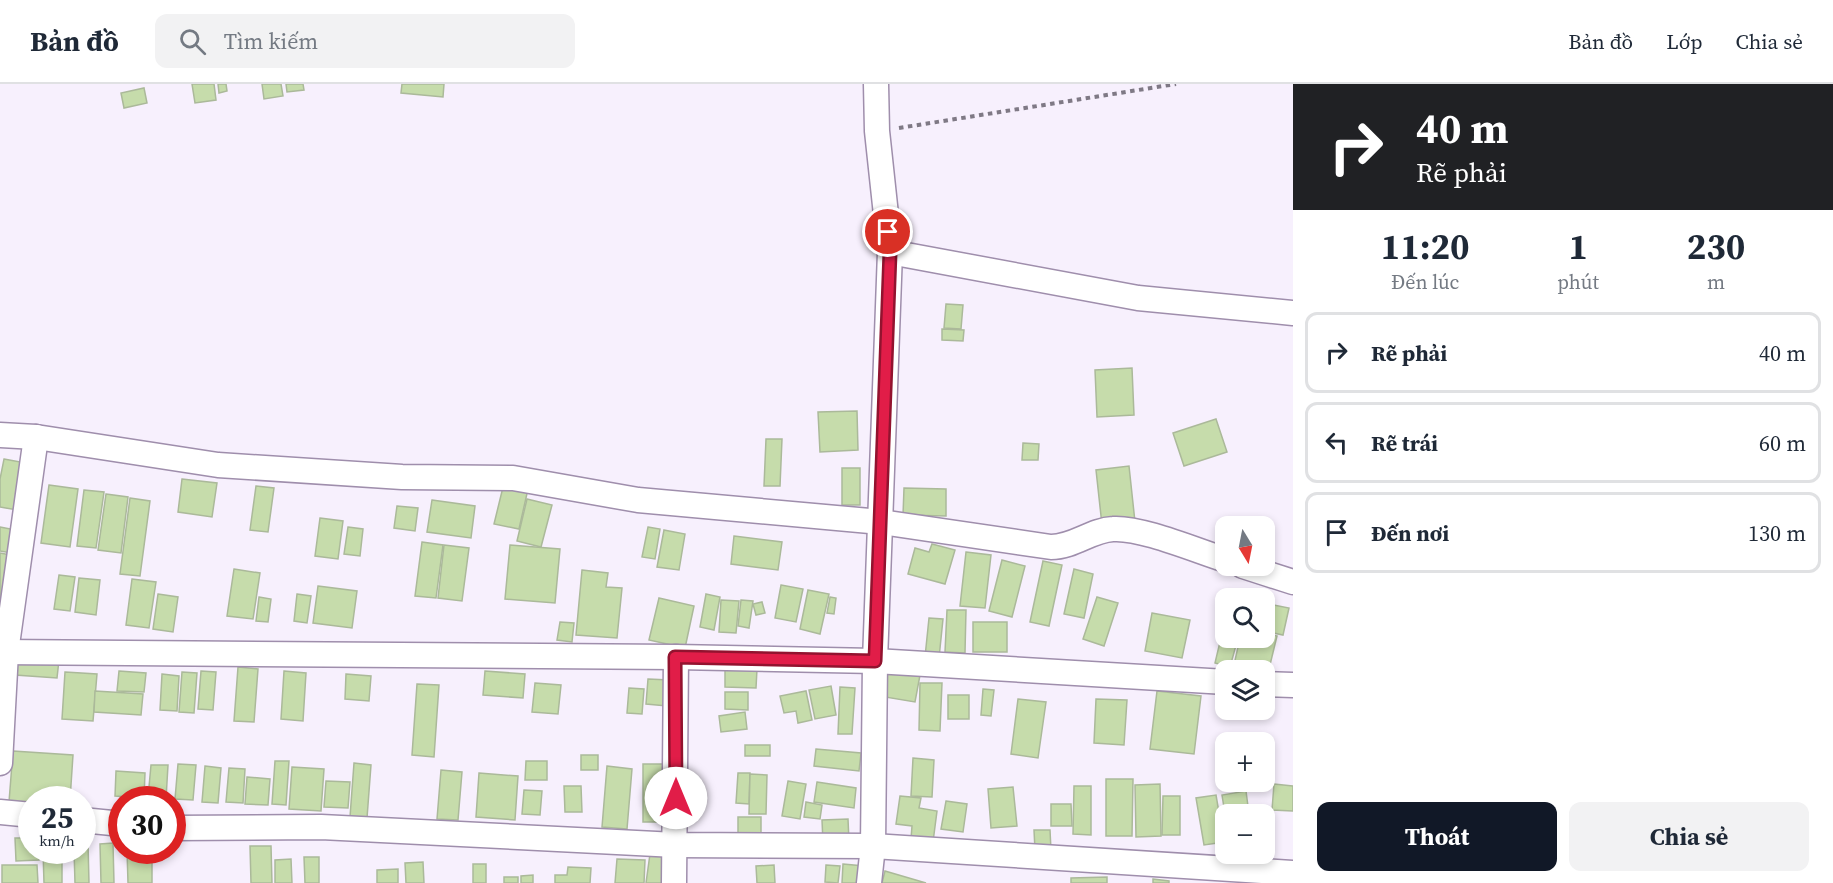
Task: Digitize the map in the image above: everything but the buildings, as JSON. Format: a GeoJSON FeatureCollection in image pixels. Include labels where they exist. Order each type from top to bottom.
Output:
{"type":"FeatureCollection","features":[{"type":"Feature","properties":{"kind":"street"},"geometry":{"type":"LineString","coordinates":[[869,883],[873,846],[875,661],[890,252],[877,131],[876,84]]}},
{"type":"Feature","properties":{"kind":"street"},"geometry":{"type":"LineString","coordinates":[[890,252],[1138,298],[1293,313]]}},
{"type":"Feature","properties":{"kind":"street"},"geometry":{"type":"LineString","coordinates":[[0,435],[36,437],[218,465],[402,477],[513,478],[638,500],[881,522],[1051,547],[1069,544],[1102,531],[1130,529],[1215,556]]}},
{"type":"Feature","properties":{"kind":"street"},"geometry":{"type":"LineString","coordinates":[[0,763],[3,652],[36,437]]}},
{"type":"Feature","properties":{"kind":"street"},"geometry":{"type":"LineString","coordinates":[[1274,576],[1293,582]]}},
{"type":"Feature","properties":{"kind":"street"},"geometry":{"type":"LineString","coordinates":[[3,652],[675,657],[875,661],[1215,680]]}},
{"type":"Feature","properties":{"kind":"street"},"geometry":{"type":"LineString","coordinates":[[674,883],[676,845],[675,657]]}},
{"type":"Feature","properties":{"kind":"street"},"geometry":{"type":"LineString","coordinates":[[1275,685],[1293,686]]}},
{"type":"Feature","properties":{"kind":"street"},"geometry":{"type":"LineString","coordinates":[[0,812],[18,814]]}},
{"type":"Feature","properties":{"kind":"street"},"geometry":{"type":"LineString","coordinates":[[186,828],[321,827],[676,845],[873,846],[1293,873]]}},
{"type":"Feature","properties":{"kind":"path"},"geometry":{"type":"LineString","coordinates":[[877,131],[1176,84]]}},
{"type":"Feature","properties":{"kind":"route"},"geometry":{"type":"LineString","coordinates":[[676,798],[675,657],[875,661],[890,252],[888,232]]}}]}
